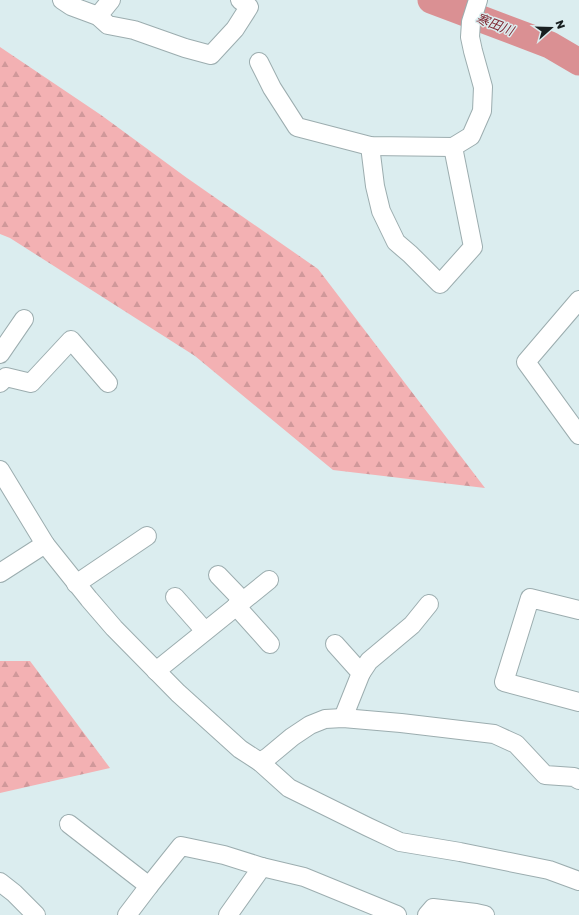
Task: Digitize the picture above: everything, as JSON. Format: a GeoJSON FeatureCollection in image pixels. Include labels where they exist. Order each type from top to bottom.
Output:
{"type":"FeatureCollection","features":[{"type":"Feature","properties":{"kind":"street"},"geometry":{"type":"LineString","coordinates":[[62,0],[71,6],[98,16],[108,25],[134,30],[185,48],[211,55],[235,29],[249,7],[240,0]]}},
{"type":"Feature","properties":{"kind":"street"},"geometry":{"type":"LineString","coordinates":[[98,16],[111,0]]}},
{"type":"Feature","properties":{"kind":"street"},"geometry":{"type":"LineString","coordinates":[[259,62],[272,88],[297,128],[370,146],[453,148],[471,136],[482,111],[483,87],[470,37],[471,22],[478,0]]}},
{"type":"Feature","properties":{"kind":"street"},"geometry":{"type":"LineString","coordinates":[[370,146],[375,186],[381,211],[396,242],[440,284],[473,247],[453,148]]}},
{"type":"Feature","properties":{"kind":"street"},"geometry":{"type":"LineString","coordinates":[[579,301],[526,362],[579,435]]}},
{"type":"Feature","properties":{"kind":"street"},"geometry":{"type":"LineString","coordinates":[[0,354],[24,319]]}},
{"type":"Feature","properties":{"kind":"street"},"geometry":{"type":"LineString","coordinates":[[0,383],[6,377],[31,383],[71,340],[108,383]]}},
{"type":"Feature","properties":{"kind":"street"},"geometry":{"type":"LineString","coordinates":[[0,470],[45,544],[88,599],[114,628],[178,693],[240,749],[260,762],[289,788],[400,842],[460,852],[549,870],[579,881]]}},
{"type":"Feature","properties":{"kind":"street"},"geometry":{"type":"LineString","coordinates":[[76,584],[147,536]]}},
{"type":"Feature","properties":{"kind":"street"},"geometry":{"type":"LineString","coordinates":[[0,573],[45,544]]}},
{"type":"Feature","properties":{"kind":"street"},"geometry":{"type":"LineString","coordinates":[[218,575],[270,644]]}},
{"type":"Feature","properties":{"kind":"street"},"geometry":{"type":"LineString","coordinates":[[156,671],[269,580]]}},
{"type":"Feature","properties":{"kind":"street"},"geometry":{"type":"LineString","coordinates":[[175,597],[205,632]]}},
{"type":"Feature","properties":{"kind":"street"},"geometry":{"type":"LineString","coordinates":[[579,610],[530,598],[504,682],[579,702]]}},
{"type":"Feature","properties":{"kind":"street"},"geometry":{"type":"LineString","coordinates":[[343,718],[361,673],[368,661],[412,625],[429,604]]}},
{"type":"Feature","properties":{"kind":"street"},"geometry":{"type":"LineString","coordinates":[[335,644],[361,673]]}},
{"type":"Feature","properties":{"kind":"street"},"geometry":{"type":"LineString","coordinates":[[260,762],[310,725],[325,719],[343,718],[494,734],[516,744],[545,775],[574,778],[579,780]]}},
{"type":"Feature","properties":{"kind":"street"},"geometry":{"type":"LineString","coordinates":[[69,824],[149,886]]}},
{"type":"Feature","properties":{"kind":"street"},"geometry":{"type":"LineString","coordinates":[[127,915],[181,846],[224,855],[262,867],[304,877],[397,915]]}},
{"type":"Feature","properties":{"kind":"street"},"geometry":{"type":"LineString","coordinates":[[228,915],[262,867]]}},
{"type":"Feature","properties":{"kind":"street"},"geometry":{"type":"LineString","coordinates":[[0,882],[14,893],[36,915]]}},
{"type":"Feature","properties":{"kind":"street"},"geometry":{"type":"LineString","coordinates":[[427,915],[433,908],[485,915]]}},
{"type":"Feature","properties":{"kind":"green space"},"geometry":{"type":"Polygon","coordinates":[[[0,47],[101,115],[187,178],[318,269],[485,488],[333,470],[195,356],[10,238],[0,234],[0,47]]]}},
{"type":"Feature","properties":{"kind":"green space"},"geometry":{"type":"Polygon","coordinates":[[[0,661],[30,661],[110,768],[0,793],[0,661]]]}},
{"type":"Feature","properties":{"kind":"waterway","name":"寒田川"},"geometry":{"type":"LineString","coordinates":[[431,0],[550,45],[579,62]]}}]}
